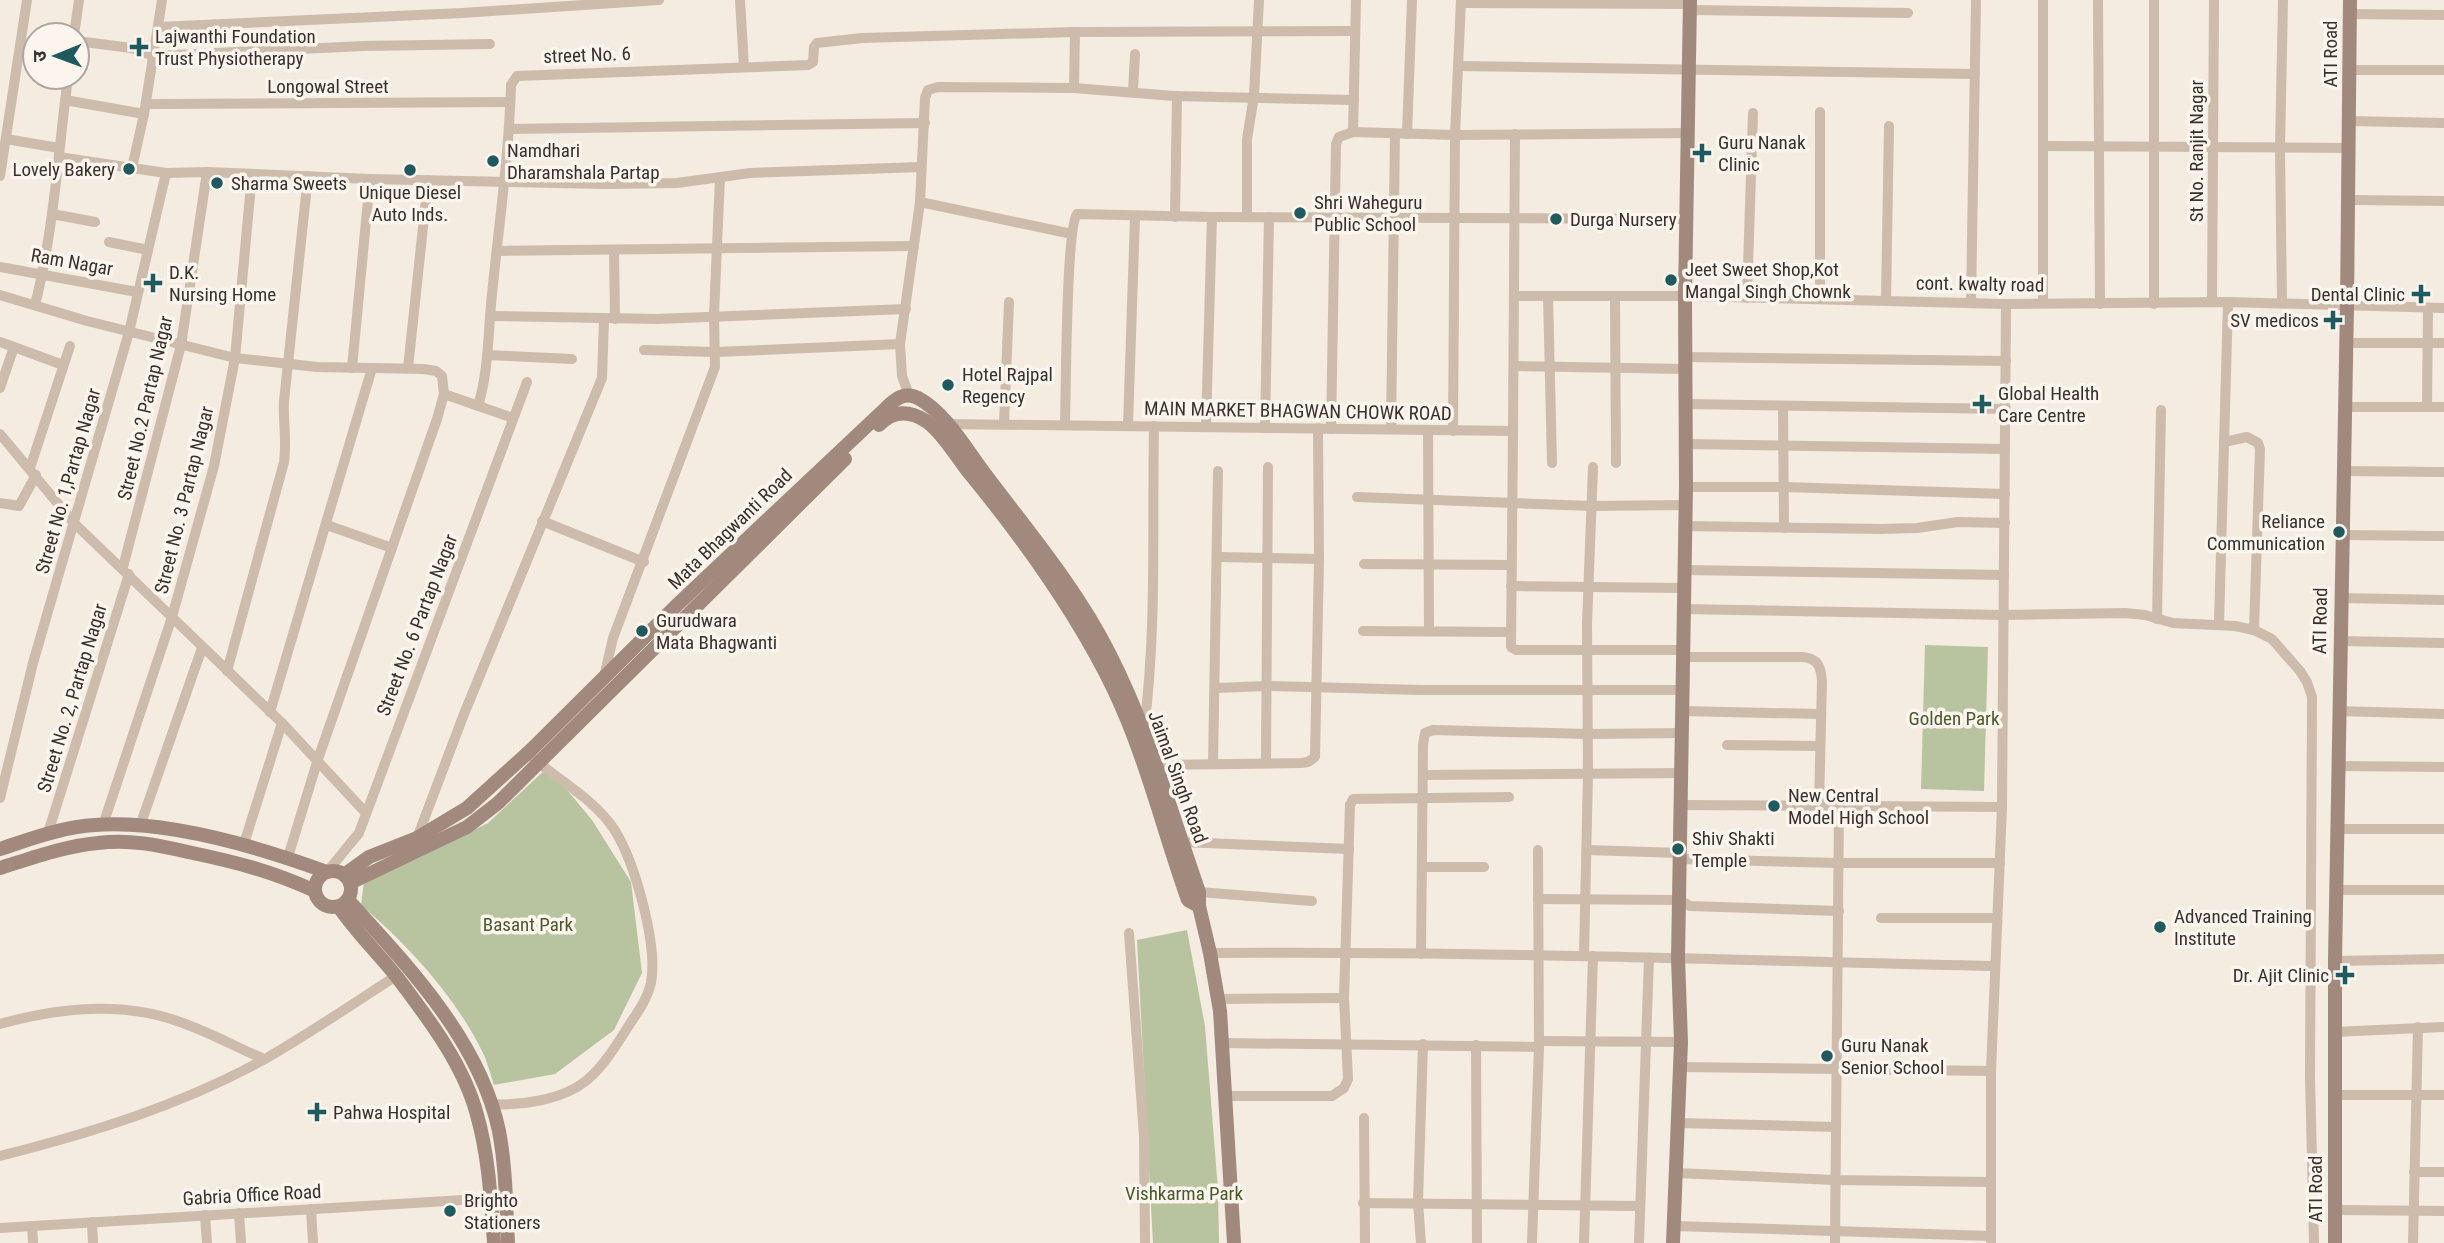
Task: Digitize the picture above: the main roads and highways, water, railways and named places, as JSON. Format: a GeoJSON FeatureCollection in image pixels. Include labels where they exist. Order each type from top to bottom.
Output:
{"type":"FeatureCollection","features":[{"type":"Feature","properties":{"kind":"place","name":"Lajwanthi Foundation Trust Physiotherapy"},"geometry":{"type":"Point","coordinates":[139,47]}},
{"type":"Feature","properties":{"kind":"place","name":"Guru Nanak Clinic"},"geometry":{"type":"Point","coordinates":[1702,153]}},
{"type":"Feature","properties":{"kind":"place","name":"Namdhari Dharamshala Partap"},"geometry":{"type":"Point","coordinates":[493,161]}},
{"type":"Feature","properties":{"kind":"place","name":"Lovely Bakery"},"geometry":{"type":"Point","coordinates":[129,169]}},
{"type":"Feature","properties":{"kind":"place","name":"Unique Diesel Auto Inds."},"geometry":{"type":"Point","coordinates":[410,170]}},
{"type":"Feature","properties":{"kind":"place","name":"Sharma Sweets"},"geometry":{"type":"Point","coordinates":[217,183]}},
{"type":"Feature","properties":{"kind":"place","name":"Shri Waheguru Public School"},"geometry":{"type":"Point","coordinates":[1300,213]}},
{"type":"Feature","properties":{"kind":"place","name":"Durga Nursery"},"geometry":{"type":"Point","coordinates":[1556,219]}},
{"type":"Feature","properties":{"kind":"place","name":"Jeet Sweet Shop,Kot Mangal Singh Chownk"},"geometry":{"type":"Point","coordinates":[1671,280]}},
{"type":"Feature","properties":{"kind":"place","name":"D.K. Nursing Home"},"geometry":{"type":"Point","coordinates":[153,283]}},
{"type":"Feature","properties":{"kind":"place","name":"Dental Clinic"},"geometry":{"type":"Point","coordinates":[2421,294]}},
{"type":"Feature","properties":{"kind":"place","name":"SV medicos"},"geometry":{"type":"Point","coordinates":[2333,320]}},
{"type":"Feature","properties":{"kind":"place","name":"Hotel Rajpal Regency"},"geometry":{"type":"Point","coordinates":[948,385]}},
{"type":"Feature","properties":{"kind":"place","name":"Global Health Care Centre"},"geometry":{"type":"Point","coordinates":[1982,404]}},
{"type":"Feature","properties":{"kind":"place","name":"Reliance Communication"},"geometry":{"type":"Point","coordinates":[2339,532]}},
{"type":"Feature","properties":{"kind":"place","name":"Gurudwara Mata Bhagwanti"},"geometry":{"type":"Point","coordinates":[642,631]}},
{"type":"Feature","properties":{"kind":"place","name":"New Central Model High School"},"geometry":{"type":"Point","coordinates":[1774,806]}},
{"type":"Feature","properties":{"kind":"place","name":"Shiv Shakti Temple"},"geometry":{"type":"Point","coordinates":[1678,849]}},
{"type":"Feature","properties":{"kind":"place","name":"Advanced Training Institute"},"geometry":{"type":"Point","coordinates":[2160,927]}},
{"type":"Feature","properties":{"kind":"place","name":"Dr. Ajit Clinic"},"geometry":{"type":"Point","coordinates":[2345,975]}},
{"type":"Feature","properties":{"kind":"place","name":"Guru Nanak Senior School"},"geometry":{"type":"Point","coordinates":[1827,1056]}},
{"type":"Feature","properties":{"kind":"place","name":"Pahwa Hospital"},"geometry":{"type":"Point","coordinates":[317,1112]}},
{"type":"Feature","properties":{"kind":"place","name":"Brighto Stationers"},"geometry":{"type":"Point","coordinates":[450,1211]}},
{"type":"Feature","properties":{"kind":"park label","name":"Golden Park"},"geometry":{"type":"Point","coordinates":[1954,718]}},
{"type":"Feature","properties":{"kind":"park label","name":"Basant Park"},"geometry":{"type":"Point","coordinates":[528,924]}},
{"type":"Feature","properties":{"kind":"park label","name":"Vishkarma Park"},"geometry":{"type":"Point","coordinates":[1184,1193]}}]}
